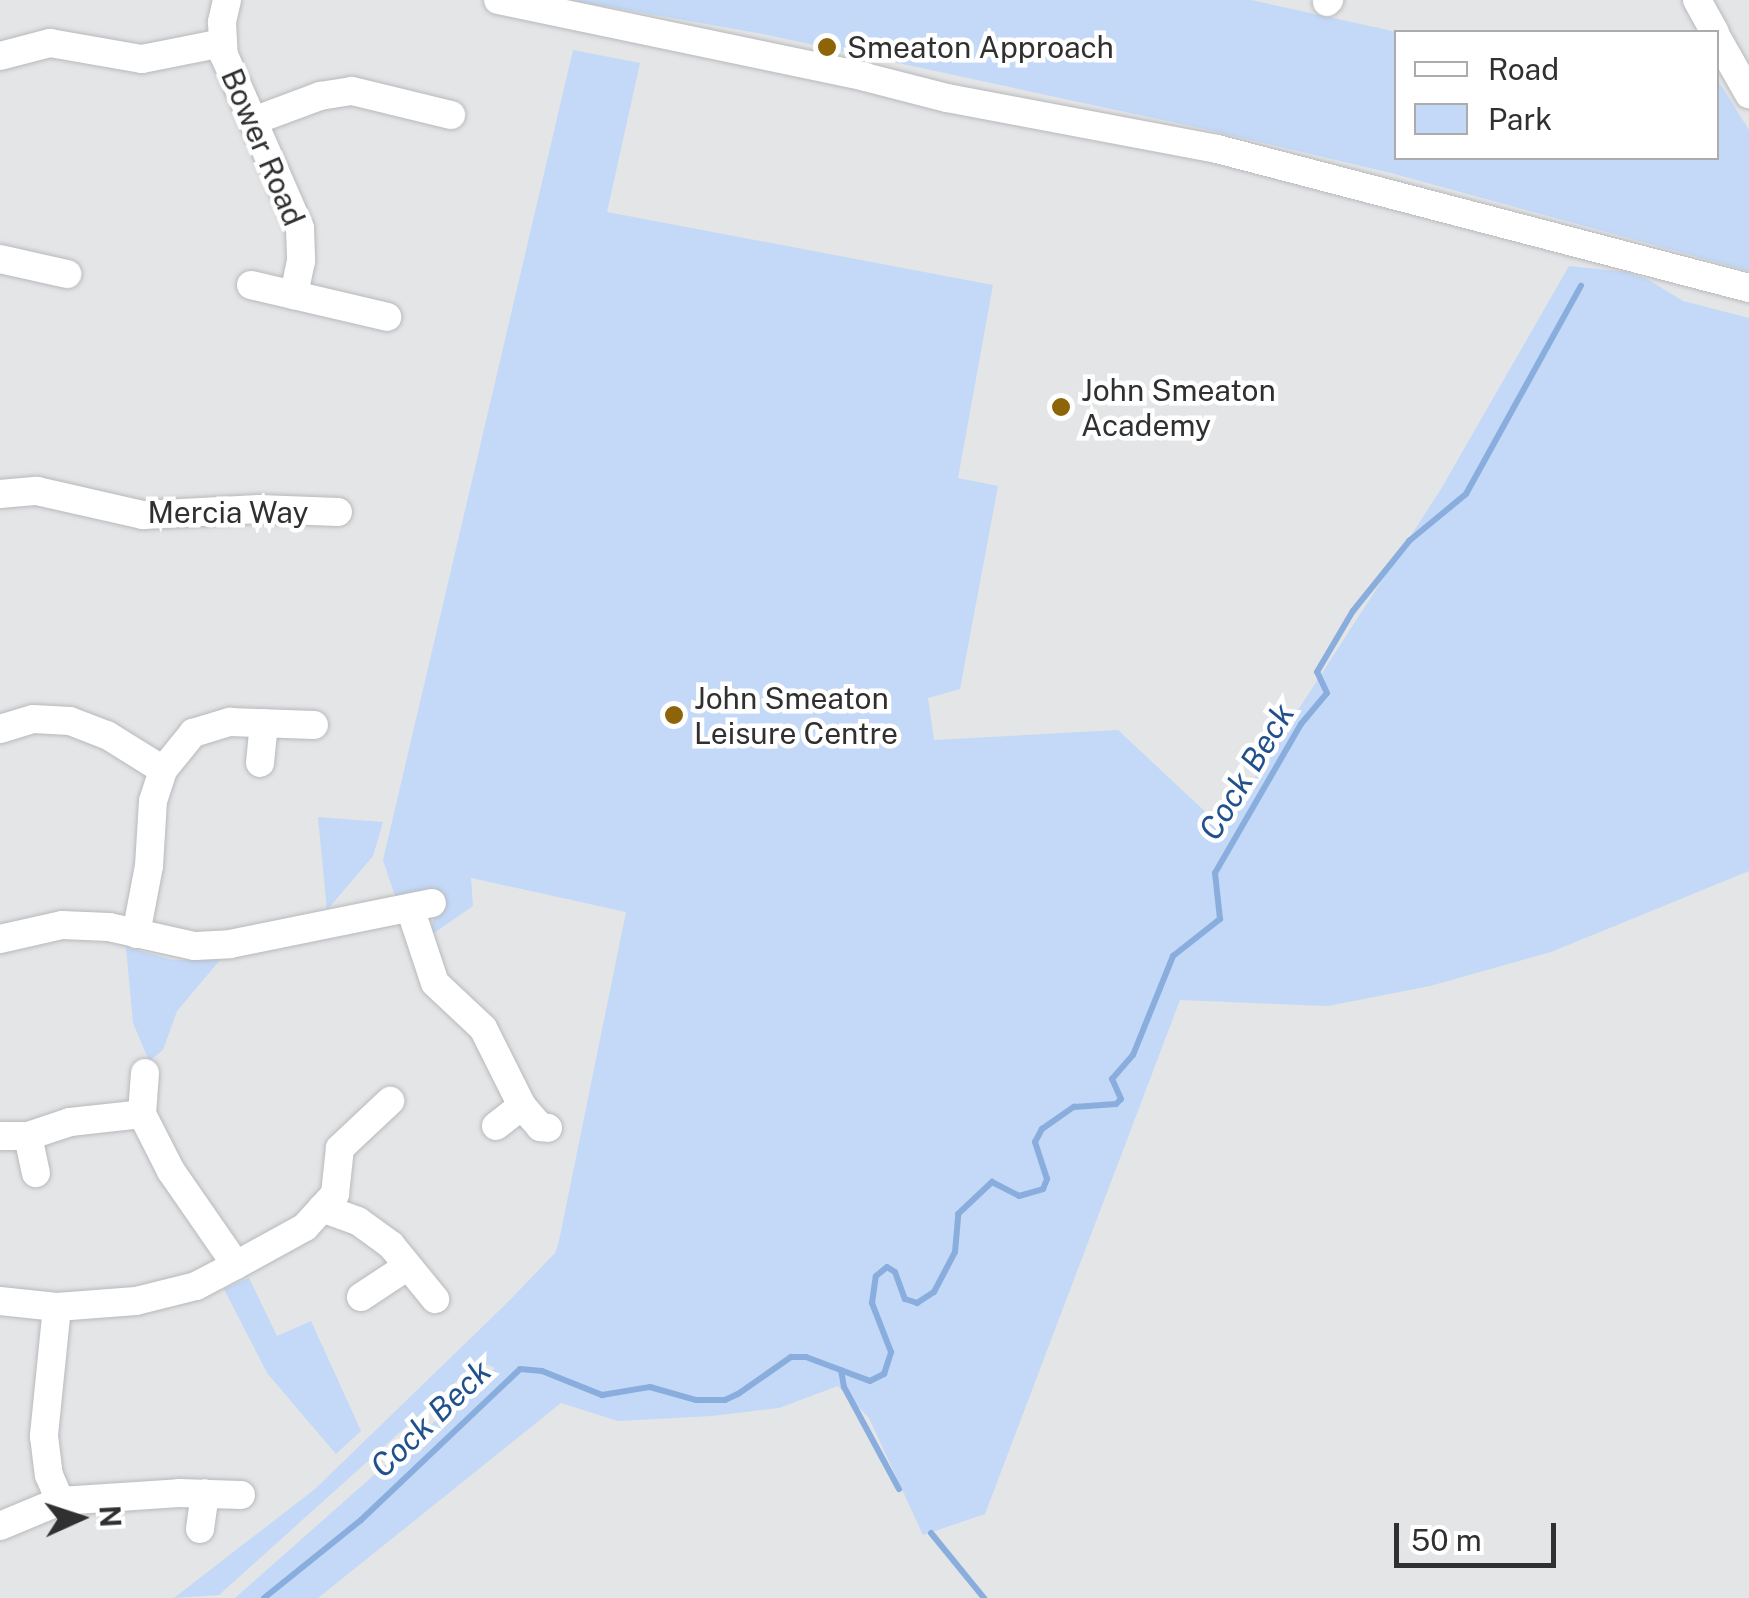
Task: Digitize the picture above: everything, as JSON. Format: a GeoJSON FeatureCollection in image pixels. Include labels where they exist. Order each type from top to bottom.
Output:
{"type":"FeatureCollection","features":[{"type":"Feature","properties":{"kind":"street","name":"Bower Road"},"geometry":{"type":"LineString","coordinates":[[226,0],[222,43],[300,228],[301,261],[294,294]]}},
{"type":"Feature","properties":{"kind":"street"},"geometry":{"type":"LineString","coordinates":[[498,0],[864,76],[946,98],[1217,150],[1749,288]]}},
{"type":"Feature","properties":{"kind":"street"},"geometry":{"type":"LineString","coordinates":[[1697,0],[1714,30]]}},
{"type":"Feature","properties":{"kind":"street"},"geometry":{"type":"LineString","coordinates":[[1719,40],[1749,94]]}},
{"type":"Feature","properties":{"kind":"street"},"geometry":{"type":"LineString","coordinates":[[0,56],[50,44],[142,59],[222,43]]}},
{"type":"Feature","properties":{"kind":"street"},"geometry":{"type":"LineString","coordinates":[[253,121],[320,96],[352,92],[451,116]]}},
{"type":"Feature","properties":{"kind":"street"},"geometry":{"type":"LineString","coordinates":[[0,260],[66,274]]}},
{"type":"Feature","properties":{"kind":"street"},"geometry":{"type":"LineString","coordinates":[[251,285],[387,317]]}},
{"type":"Feature","properties":{"kind":"street","name":"Mercia Way"},"geometry":{"type":"LineString","coordinates":[[0,494],[37,491],[143,516],[259,509],[338,512]]}},
{"type":"Feature","properties":{"kind":"street"},"geometry":{"type":"LineString","coordinates":[[0,730],[32,719],[70,721],[107,735],[163,770]]}},
{"type":"Feature","properties":{"kind":"street"},"geometry":{"type":"LineString","coordinates":[[136,934],[149,866],[153,801],[163,770],[193,733],[230,722],[314,725]]}},
{"type":"Feature","properties":{"kind":"street"},"geometry":{"type":"LineString","coordinates":[[260,763],[264,723]]}},
{"type":"Feature","properties":{"kind":"street"},"geometry":{"type":"LineString","coordinates":[[0,939],[62,925],[109,927],[194,946],[230,944],[421,906],[435,983],[483,1028],[522,1106],[540,1127],[548,1128]]}},
{"type":"Feature","properties":{"kind":"street"},"geometry":{"type":"LineString","coordinates":[[145,1074],[142,1114],[171,1171],[236,1265]]}},
{"type":"Feature","properties":{"kind":"street"},"geometry":{"type":"LineString","coordinates":[[0,1301],[57,1307],[136,1301],[196,1286],[305,1227],[335,1194],[340,1148],[390,1101]]}},
{"type":"Feature","properties":{"kind":"street"},"geometry":{"type":"LineString","coordinates":[[496,1126],[522,1106]]}},
{"type":"Feature","properties":{"kind":"street"},"geometry":{"type":"LineString","coordinates":[[36,1173],[14,1136],[70,1122],[142,1114]]}},
{"type":"Feature","properties":{"kind":"street"},"geometry":{"type":"LineString","coordinates":[[322,1208],[358,1220],[390,1245],[435,1299]]}},
{"type":"Feature","properties":{"kind":"street"},"geometry":{"type":"LineString","coordinates":[[361,1298],[408,1266]]}},
{"type":"Feature","properties":{"kind":"street"},"geometry":{"type":"LineString","coordinates":[[57,1307],[44,1436],[49,1474],[60,1501]]}},
{"type":"Feature","properties":{"kind":"street"},"geometry":{"type":"LineString","coordinates":[[200,1529],[206,1492]]}},
{"type":"Feature","properties":{"kind":"street"},"geometry":{"type":"LineString","coordinates":[[0,1526],[60,1501],[206,1492],[242,1495]]}},
{"type":"Feature","properties":{"kind":"green space"},"geometry":{"type":"Polygon","coordinates":[[[570,0],[1251,0],[1394,31],[1394,160],[1719,160],[1719,82],[1749,130],[1749,271],[1391,173],[763,34],[570,0]]]}},
{"type":"Feature","properties":{"kind":"green space","name":"John Smeaton Leisure Centre"},"geometry":{"type":"Polygon","coordinates":[[[573,50],[640,63],[607,212],[993,285],[958,478],[998,486],[960,689],[928,698],[934,740],[1118,730],[1212,818],[1220,831],[1441,489],[1569,266],[1626,272],[1647,279],[1683,301],[1749,318],[1749,871],[1551,952],[1430,986],[1328,1006],[1180,1000],[985,1514],[923,1535],[869,1418],[838,1386],[779,1408],[712,1416],[618,1421],[561,1403],[318,1598],[235,1598],[495,1368],[479,1361],[219,1595],[174,1598],[315,1489],[508,1302],[555,1253],[559,1241],[626,912],[471,878],[473,906],[431,935],[433,920],[446,907],[443,893],[396,899],[383,860],[573,50]]]}},
{"type":"Feature","properties":{"kind":"green space"},"geometry":{"type":"Polygon","coordinates":[[[318,817],[383,822],[373,856],[327,910],[318,817]]]}},
{"type":"Feature","properties":{"kind":"green space"},"geometry":{"type":"Polygon","coordinates":[[[126,947],[173,960],[220,960],[177,1011],[163,1050],[149,1061],[133,1023],[126,947]]]}},
{"type":"Feature","properties":{"kind":"green space"},"geometry":{"type":"Polygon","coordinates":[[[249,1278],[277,1336],[311,1321],[361,1431],[336,1454],[267,1373],[224,1289],[249,1278]]]}},
{"type":"Feature","properties":{"kind":"waterway","name":"Cock Beck"},"geometry":{"type":"LineString","coordinates":[[264,1598],[361,1520],[520,1369],[542,1371],[602,1395],[650,1387],[696,1400],[725,1400],[791,1357],[806,1357],[870,1381],[884,1374],[891,1352],[872,1303],[876,1276],[887,1267],[895,1272],[905,1299],[917,1303],[934,1292],[955,1252],[958,1214],[992,1182],[1019,1196],[1043,1189],[1047,1179],[1035,1142],[1042,1129],[1074,1107],[1116,1104],[1121,1099],[1112,1079],[1133,1055],[1173,956],[1220,919],[1215,873],[1301,724],[1327,693],[1317,672],[1353,611],[1409,541],[1466,494],[1581,286]]}},
{"type":"Feature","properties":{"kind":"waterway"},"geometry":{"type":"LineString","coordinates":[[841,1370],[844,1387],[899,1489]]}},
{"type":"Feature","properties":{"kind":"waterway"},"geometry":{"type":"LineString","coordinates":[[931,1533],[984,1598]]}},
{"type":"Feature","properties":{"kind":"place","name":"Smeaton Approach"},"geometry":{"type":"Point","coordinates":[827,47]}},
{"type":"Feature","properties":{"kind":"place","name":"John Smeaton Academy"},"geometry":{"type":"Point","coordinates":[1061,407]}},
{"type":"Feature","properties":{"kind":"place","name":"John Smeaton Leisure Centre"},"geometry":{"type":"Point","coordinates":[674,715]}}]}
